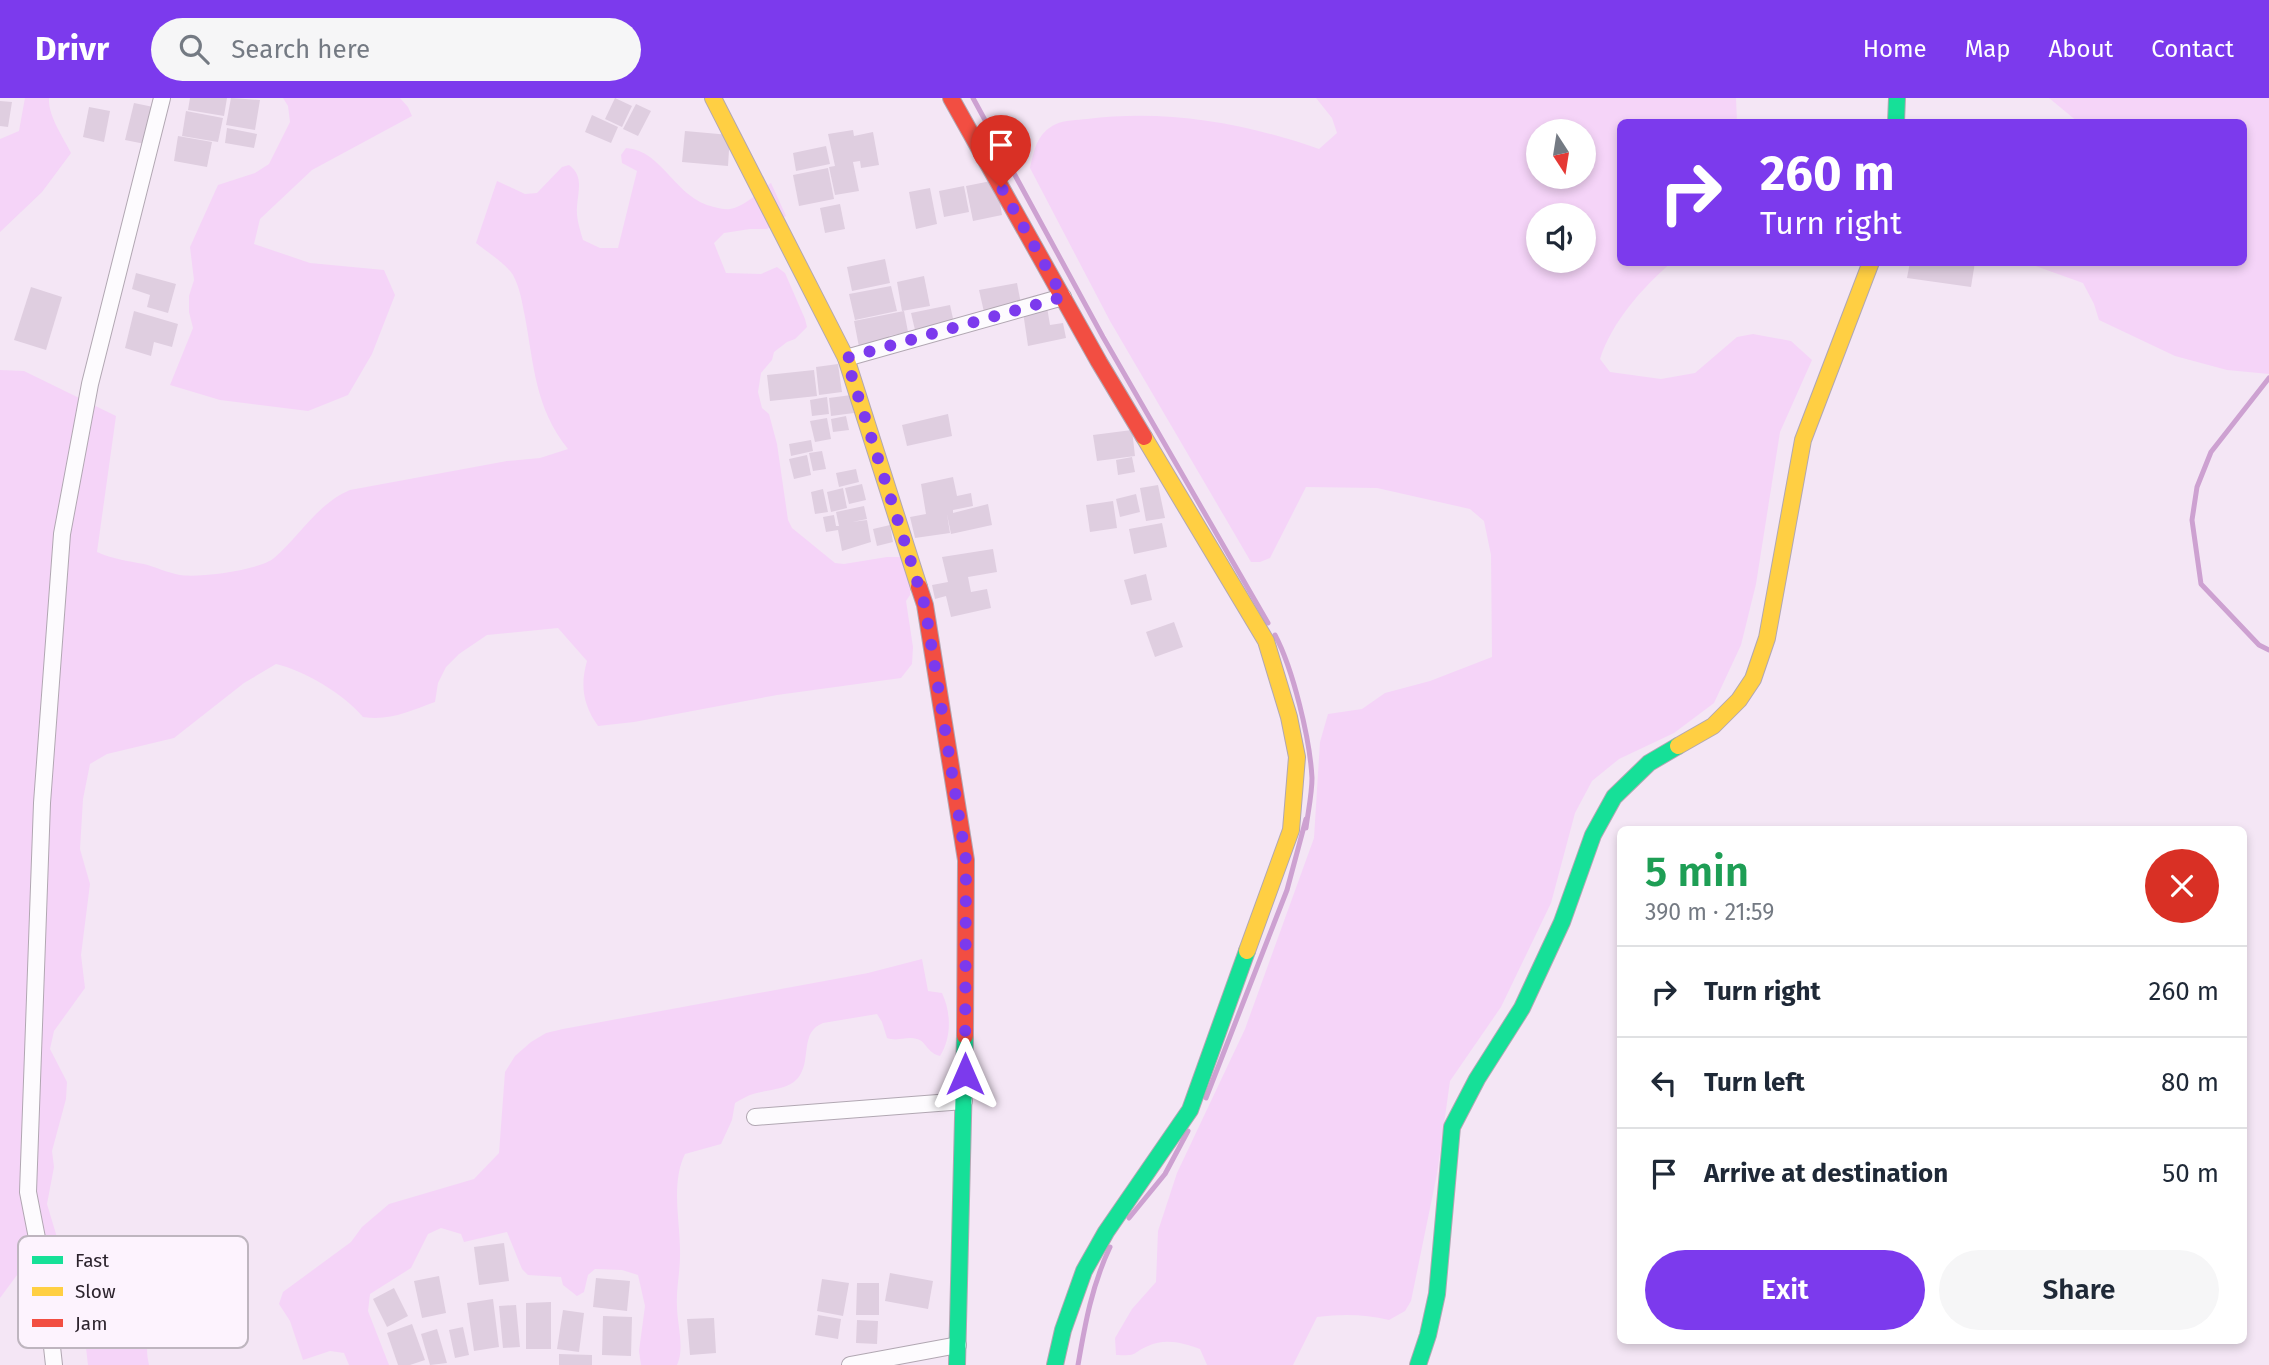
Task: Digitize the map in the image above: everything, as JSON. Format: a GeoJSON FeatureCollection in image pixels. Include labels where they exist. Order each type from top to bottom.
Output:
{"type":"FeatureCollection","features":[{"type":"Feature","properties":{"kind":"street"},"geometry":{"type":"LineString","coordinates":[[36,1236],[27,1192],[42,803],[62,534],[90,384],[162,98]]}},
{"type":"Feature","properties":{"kind":"street"},"geometry":{"type":"LineString","coordinates":[[713,98],[846,358],[925,606],[966,860],[964,1101],[957,1365]]}},
{"type":"Feature","properties":{"kind":"street"},"geometry":{"type":"LineString","coordinates":[[951,98],[1063,297],[1266,641],[1289,717],[1297,757],[1291,830],[1190,1110],[1106,1232],[1084,1271],[1063,1330],[1055,1365]]}},
{"type":"Feature","properties":{"kind":"street"},"geometry":{"type":"LineString","coordinates":[[1896,119],[1897,98]]}},
{"type":"Feature","properties":{"kind":"street"},"geometry":{"type":"LineString","coordinates":[[1418,1365],[1437,1294],[1452,1127],[1477,1079],[1522,1008],[1562,922],[1593,835],[1614,797],[1648,763],[1713,726],[1740,701],[1753,679],[1767,638],[1803,440],[1869,266]]}},
{"type":"Feature","properties":{"kind":"street"},"geometry":{"type":"LineString","coordinates":[[846,358],[1063,297]]}},
{"type":"Feature","properties":{"kind":"street"},"geometry":{"type":"LineString","coordinates":[[755,1116],[964,1101]]}},
{"type":"Feature","properties":{"kind":"street"},"geometry":{"type":"LineString","coordinates":[[850,1365],[958,1345]]}},
{"type":"Feature","properties":{"kind":"shaded area"},"geometry":{"type":"Polygon","coordinates":[[[25,98],[49,98],[53,119],[71,153],[42,192],[0,232],[0,139],[19,131],[25,98]]]}},
{"type":"Feature","properties":{"kind":"shaded area"},"geometry":{"type":"Polygon","coordinates":[[[283,98],[400,98],[412,116],[312,170],[260,219],[254,244],[310,263],[384,270],[395,295],[372,354],[348,395],[308,411],[220,400],[170,385],[193,328],[189,312],[189,296],[194,280],[190,247],[218,185],[255,173],[269,164],[290,122],[288,106],[283,98]]]}},
{"type":"Feature","properties":{"kind":"shaded area"},"geometry":{"type":"Polygon","coordinates":[[[1316,98],[1736,98],[1737,119],[1617,119],[1617,266],[1668,266],[1629,306],[1612,332],[1600,359],[1610,372],[1661,379],[1695,373],[1737,337],[1753,334],[1791,341],[1812,360],[1780,432],[1756,584],[1741,645],[1714,703],[1674,733],[1619,759],[1592,781],[1575,813],[1551,903],[1501,1007],[1450,1081],[1437,1174],[1411,1301],[1405,1311],[1389,1320],[1353,1315],[1317,1317],[1293,1365],[1207,1365],[1200,1349],[1168,1342],[1148,1346],[1131,1355],[1116,1355],[1115,1338],[1132,1309],[1156,1282],[1158,1231],[1177,1173],[1245,1029],[1314,838],[1320,742],[1328,714],[1362,709],[1385,693],[1430,681],[1492,657],[1491,555],[1484,521],[1470,509],[1377,488],[1306,487],[1270,558],[1251,562],[1110,321],[1030,168],[1040,137],[1050,128],[1067,121],[1117,116],[1205,120],[1263,132],[1319,149],[1337,133],[1332,118],[1316,98]]]}},
{"type":"Feature","properties":{"kind":"shaded area"},"geometry":{"type":"Polygon","coordinates":[[[2049,98],[2269,98],[2269,374],[2227,370],[2175,356],[2099,320],[2083,283],[2035,266],[2247,266],[2247,119],[2074,119],[2049,98]]]}},
{"type":"Feature","properties":{"kind":"shaded area"},"geometry":{"type":"Polygon","coordinates":[[[626,148],[650,157],[689,195],[714,207],[735,208],[771,183],[786,216],[767,229],[724,233],[714,243],[726,273],[761,274],[777,267],[785,273],[805,319],[807,327],[795,339],[774,352],[772,360],[761,373],[758,392],[762,408],[769,414],[777,444],[788,520],[792,528],[835,563],[913,557],[910,595],[906,601],[913,647],[912,664],[901,678],[777,695],[634,722],[598,726],[584,695],[587,661],[558,628],[487,635],[459,654],[446,667],[438,683],[435,702],[408,712],[382,718],[363,717],[323,684],[276,664],[244,683],[174,738],[107,754],[90,764],[83,799],[80,849],[90,884],[81,955],[85,988],[54,1031],[50,1049],[67,1082],[66,1099],[52,1151],[54,1167],[47,1204],[57,1236],[18,1236],[18,1274],[0,1298],[0,370],[24,371],[116,416],[97,552],[189,576],[256,566],[274,558],[328,503],[350,490],[507,461],[540,458],[568,449],[557,434],[542,402],[522,301],[513,275],[476,243],[497,181],[525,194],[537,193],[562,167],[569,165],[578,179],[577,215],[583,240],[600,248],[618,248],[637,171],[622,163],[621,155],[626,148]]]}},
{"type":"Feature","properties":{"kind":"shaded area"},"geometry":{"type":"Polygon","coordinates":[[[922,959],[928,991],[942,993],[947,1008],[947,1041],[940,1056],[917,1039],[887,1038],[877,1014],[823,1023],[811,1033],[803,1068],[796,1080],[784,1087],[750,1095],[735,1103],[732,1120],[721,1144],[685,1154],[677,1191],[680,1256],[677,1313],[681,1344],[677,1365],[641,1365],[639,1351],[645,1306],[638,1275],[622,1270],[595,1269],[588,1275],[584,1292],[577,1296],[563,1285],[561,1277],[528,1275],[522,1269],[507,1232],[464,1242],[461,1234],[441,1228],[428,1234],[411,1268],[370,1294],[368,1311],[389,1365],[349,1365],[344,1353],[330,1351],[303,1360],[290,1321],[279,1304],[283,1292],[351,1242],[362,1227],[389,1204],[474,1179],[499,1153],[505,1072],[515,1056],[531,1042],[546,1033],[563,1029],[868,973],[922,959]]]}},
{"type":"Feature","properties":{"kind":"shaded area"},"geometry":{"type":"Polygon","coordinates":[[[86,1348],[147,1348],[149,1365],[88,1365],[86,1348]]]}},
{"type":"Feature","properties":{"kind":"building"},"geometry":{"type":"Polygon","coordinates":[[[190,98],[227,98],[224,116],[188,110],[190,98]]]}},
{"type":"Feature","properties":{"kind":"building"},"geometry":{"type":"Polygon","coordinates":[[[231,98],[260,100],[255,130],[226,125],[231,98]]]}},
{"type":"Feature","properties":{"kind":"building"},"geometry":{"type":"Polygon","coordinates":[[[615,98],[632,106],[622,127],[605,119],[615,98]]]}},
{"type":"Feature","properties":{"kind":"building"},"geometry":{"type":"Polygon","coordinates":[[[0,101],[12,102],[8,127],[0,126],[0,101]]]}},
{"type":"Feature","properties":{"kind":"building"},"geometry":{"type":"Polygon","coordinates":[[[134,103],[158,108],[150,145],[125,140],[134,103]]]}},
{"type":"Feature","properties":{"kind":"building"},"geometry":{"type":"Polygon","coordinates":[[[636,104],[651,111],[638,136],[623,129],[636,104]]]}},
{"type":"Feature","properties":{"kind":"building"},"geometry":{"type":"Polygon","coordinates":[[[89,107],[110,111],[104,142],[83,137],[89,107]]]}},
{"type":"Feature","properties":{"kind":"building"},"geometry":{"type":"Polygon","coordinates":[[[186,111],[223,118],[218,142],[182,136],[186,111]]]}},
{"type":"Feature","properties":{"kind":"building"},"geometry":{"type":"Polygon","coordinates":[[[592,115],[618,127],[611,143],[585,132],[592,115]]]}},
{"type":"Feature","properties":{"kind":"building"},"geometry":{"type":"Polygon","coordinates":[[[227,128],[257,134],[254,148],[225,143],[227,128]]]}},
{"type":"Feature","properties":{"kind":"building"},"geometry":{"type":"Polygon","coordinates":[[[853,130],[854,136],[873,132],[879,165],[861,168],[860,161],[853,162],[859,191],[835,195],[829,167],[835,166],[828,134],[853,130]]]}},
{"type":"Feature","properties":{"kind":"building"},"geometry":{"type":"Polygon","coordinates":[[[685,131],[730,135],[728,166],[682,162],[685,131]]]}},
{"type":"Feature","properties":{"kind":"building"},"geometry":{"type":"Polygon","coordinates":[[[178,136],[212,142],[207,167],[174,161],[178,136]]]}},
{"type":"Feature","properties":{"kind":"building"},"geometry":{"type":"Polygon","coordinates":[[[826,146],[830,164],[796,171],[793,153],[826,146]]]}},
{"type":"Feature","properties":{"kind":"building"},"geometry":{"type":"Polygon","coordinates":[[[828,168],[834,199],[799,206],[793,175],[828,168]]]}},
{"type":"Feature","properties":{"kind":"building"},"geometry":{"type":"Polygon","coordinates":[[[996,180],[1002,215],[973,221],[966,186],[996,180]]]}},
{"type":"Feature","properties":{"kind":"building"},"geometry":{"type":"Polygon","coordinates":[[[964,186],[969,212],[944,217],[939,191],[964,186]]]}},
{"type":"Feature","properties":{"kind":"building"},"geometry":{"type":"Polygon","coordinates":[[[930,188],[937,224],[916,229],[909,192],[930,188]]]}},
{"type":"Feature","properties":{"kind":"building"},"geometry":{"type":"Polygon","coordinates":[[[840,204],[845,229],[825,233],[820,208],[840,204]]]}},
{"type":"Feature","properties":{"kind":"building"},"geometry":{"type":"Polygon","coordinates":[[[885,259],[890,283],[852,291],[847,267],[885,259]]]}},
{"type":"Feature","properties":{"kind":"building"},"geometry":{"type":"Polygon","coordinates":[[[1909,266],[1974,266],[1971,287],[1907,278],[1909,266]]]}},
{"type":"Feature","properties":{"kind":"building"},"geometry":{"type":"Polygon","coordinates":[[[136,273],[176,284],[168,313],[147,307],[150,295],[132,289],[136,273]]]}},
{"type":"Feature","properties":{"kind":"building"},"geometry":{"type":"Polygon","coordinates":[[[924,276],[930,306],[902,311],[897,282],[924,276]]]}},
{"type":"Feature","properties":{"kind":"building"},"geometry":{"type":"Polygon","coordinates":[[[1017,283],[1021,304],[984,312],[979,290],[1017,283]]]}},
{"type":"Feature","properties":{"kind":"building"},"geometry":{"type":"Polygon","coordinates":[[[891,286],[897,311],[855,320],[849,294],[891,286]]]}},
{"type":"Feature","properties":{"kind":"building"},"geometry":{"type":"Polygon","coordinates":[[[31,287],[62,297],[46,350],[14,340],[31,287]]]}},
{"type":"Feature","properties":{"kind":"building"},"geometry":{"type":"Polygon","coordinates":[[[950,305],[954,323],[915,330],[911,313],[950,305]]]}},
{"type":"Feature","properties":{"kind":"building"},"geometry":{"type":"Polygon","coordinates":[[[1047,307],[1050,325],[1063,323],[1066,338],[1028,346],[1023,312],[1047,307]]]}},
{"type":"Feature","properties":{"kind":"building"},"geometry":{"type":"Polygon","coordinates":[[[134,311],[178,324],[172,347],[154,342],[151,356],[125,348],[134,311]]]}},
{"type":"Feature","properties":{"kind":"building"},"geometry":{"type":"Polygon","coordinates":[[[904,311],[908,332],[889,336],[890,340],[859,347],[854,321],[904,311]]]}},
{"type":"Feature","properties":{"kind":"building"},"geometry":{"type":"Polygon","coordinates":[[[838,364],[842,392],[819,395],[816,367],[838,364]]]}},
{"type":"Feature","properties":{"kind":"building"},"geometry":{"type":"Polygon","coordinates":[[[814,370],[817,396],[770,401],[767,375],[814,370]]]}},
{"type":"Feature","properties":{"kind":"building"},"geometry":{"type":"Polygon","coordinates":[[[851,395],[854,413],[831,416],[829,398],[851,395]]]}},
{"type":"Feature","properties":{"kind":"building"},"geometry":{"type":"Polygon","coordinates":[[[827,397],[829,414],[812,416],[810,400],[827,397]]]}},
{"type":"Feature","properties":{"kind":"building"},"geometry":{"type":"Polygon","coordinates":[[[948,414],[952,436],[907,446],[902,425],[948,414]]]}},
{"type":"Feature","properties":{"kind":"building"},"geometry":{"type":"Polygon","coordinates":[[[846,416],[849,430],[833,432],[831,419],[846,416]]]}},
{"type":"Feature","properties":{"kind":"building"},"geometry":{"type":"Polygon","coordinates":[[[827,418],[831,439],[815,442],[810,421],[827,418]]]}},
{"type":"Feature","properties":{"kind":"building"},"geometry":{"type":"Polygon","coordinates":[[[1132,430],[1135,456],[1097,461],[1093,435],[1132,430]]]}},
{"type":"Feature","properties":{"kind":"building"},"geometry":{"type":"Polygon","coordinates":[[[811,440],[813,451],[791,456],[789,444],[811,440]]]}},
{"type":"Feature","properties":{"kind":"building"},"geometry":{"type":"Polygon","coordinates":[[[822,451],[826,469],[813,471],[809,453],[822,451]]]}},
{"type":"Feature","properties":{"kind":"building"},"geometry":{"type":"Polygon","coordinates":[[[807,455],[811,475],[794,479],[789,459],[807,455]]]}},
{"type":"Feature","properties":{"kind":"building"},"geometry":{"type":"Polygon","coordinates":[[[1132,457],[1135,472],[1118,475],[1116,460],[1132,457]]]}},
{"type":"Feature","properties":{"kind":"building"},"geometry":{"type":"Polygon","coordinates":[[[856,469],[859,482],[839,487],[836,473],[856,469]]]}},
{"type":"Feature","properties":{"kind":"building"},"geometry":{"type":"Polygon","coordinates":[[[953,477],[957,496],[971,493],[973,506],[953,510],[953,513],[988,504],[992,525],[951,534],[947,514],[950,533],[915,538],[910,517],[926,514],[921,484],[953,477]]]}},
{"type":"Feature","properties":{"kind":"building"},"geometry":{"type":"Polygon","coordinates":[[[862,484],[866,500],[849,504],[845,488],[862,484]]]}},
{"type":"Feature","properties":{"kind":"building"},"geometry":{"type":"Polygon","coordinates":[[[1158,485],[1165,518],[1146,521],[1140,488],[1158,485]]]}},
{"type":"Feature","properties":{"kind":"building"},"geometry":{"type":"Polygon","coordinates":[[[843,488],[847,508],[831,512],[827,492],[843,488]]]}},
{"type":"Feature","properties":{"kind":"building"},"geometry":{"type":"Polygon","coordinates":[[[823,489],[828,512],[815,514],[811,492],[823,489]]]}},
{"type":"Feature","properties":{"kind":"building"},"geometry":{"type":"Polygon","coordinates":[[[1136,494],[1140,512],[1120,517],[1116,499],[1136,494]]]}},
{"type":"Feature","properties":{"kind":"building"},"geometry":{"type":"Polygon","coordinates":[[[1113,501],[1117,528],[1090,532],[1086,505],[1113,501]]]}},
{"type":"Feature","properties":{"kind":"building"},"geometry":{"type":"Polygon","coordinates":[[[864,506],[867,519],[852,522],[867,520],[871,542],[842,551],[838,530],[826,532],[823,517],[834,515],[836,526],[839,526],[836,512],[864,506]]]}},
{"type":"Feature","properties":{"kind":"building"},"geometry":{"type":"Polygon","coordinates":[[[1162,523],[1167,547],[1134,554],[1129,529],[1162,523]]]}},
{"type":"Feature","properties":{"kind":"building"},"geometry":{"type":"Polygon","coordinates":[[[890,525],[893,542],[877,546],[873,529],[890,525]]]}},
{"type":"Feature","properties":{"kind":"building"},"geometry":{"type":"Polygon","coordinates":[[[993,549],[997,572],[968,577],[971,592],[987,589],[991,608],[951,617],[946,596],[935,599],[932,585],[948,582],[942,557],[993,549]]]}},
{"type":"Feature","properties":{"kind":"building"},"geometry":{"type":"Polygon","coordinates":[[[1146,574],[1152,600],[1131,605],[1124,580],[1146,574]]]}},
{"type":"Feature","properties":{"kind":"building"},"geometry":{"type":"Polygon","coordinates":[[[1174,622],[1183,647],[1155,657],[1146,632],[1174,622]]]}},
{"type":"Feature","properties":{"kind":"building"},"geometry":{"type":"Polygon","coordinates":[[[504,1243],[509,1281],[479,1285],[474,1247],[504,1243]]]}},
{"type":"Feature","properties":{"kind":"building"},"geometry":{"type":"Polygon","coordinates":[[[890,1273],[933,1281],[928,1309],[885,1301],[890,1273]]]}},
{"type":"Feature","properties":{"kind":"building"},"geometry":{"type":"Polygon","coordinates":[[[439,1276],[446,1313],[422,1318],[414,1281],[439,1276]]]}},
{"type":"Feature","properties":{"kind":"building"},"geometry":{"type":"Polygon","coordinates":[[[596,1278],[630,1281],[627,1311],[593,1307],[596,1278]]]}},
{"type":"Feature","properties":{"kind":"building"},"geometry":{"type":"Polygon","coordinates":[[[822,1279],[849,1283],[843,1316],[817,1311],[822,1279]]]}},
{"type":"Feature","properties":{"kind":"building"},"geometry":{"type":"Polygon","coordinates":[[[857,1283],[879,1283],[879,1315],[856,1315],[857,1283]]]}},
{"type":"Feature","properties":{"kind":"building"},"geometry":{"type":"Polygon","coordinates":[[[394,1288],[408,1316],[387,1327],[373,1299],[394,1288]]]}},
{"type":"Feature","properties":{"kind":"building"},"geometry":{"type":"Polygon","coordinates":[[[493,1299],[499,1347],[474,1351],[467,1303],[493,1299]]]}},
{"type":"Feature","properties":{"kind":"building"},"geometry":{"type":"Polygon","coordinates":[[[551,1302],[551,1349],[526,1349],[526,1303],[551,1302]]]}},
{"type":"Feature","properties":{"kind":"building"},"geometry":{"type":"Polygon","coordinates":[[[516,1305],[520,1347],[503,1348],[499,1306],[516,1305]]]}},
{"type":"Feature","properties":{"kind":"building"},"geometry":{"type":"Polygon","coordinates":[[[563,1310],[584,1313],[579,1352],[557,1349],[563,1310]]]}},
{"type":"Feature","properties":{"kind":"building"},"geometry":{"type":"Polygon","coordinates":[[[818,1315],[841,1319],[838,1339],[815,1335],[818,1315]]]}},
{"type":"Feature","properties":{"kind":"building"},"geometry":{"type":"Polygon","coordinates":[[[603,1316],[632,1317],[631,1356],[602,1355],[603,1316]]]}},
{"type":"Feature","properties":{"kind":"building"},"geometry":{"type":"Polygon","coordinates":[[[714,1318],[716,1353],[690,1355],[687,1319],[714,1318]]]}},
{"type":"Feature","properties":{"kind":"building"},"geometry":{"type":"Polygon","coordinates":[[[857,1320],[878,1321],[877,1344],[856,1343],[857,1320]]]}},
{"type":"Feature","properties":{"kind":"building"},"geometry":{"type":"Polygon","coordinates":[[[412,1324],[425,1360],[410,1365],[398,1365],[387,1333],[412,1324]]]}},
{"type":"Feature","properties":{"kind":"building"},"geometry":{"type":"Polygon","coordinates":[[[463,1327],[469,1355],[455,1358],[449,1330],[463,1327]]]}},
{"type":"Feature","properties":{"kind":"building"},"geometry":{"type":"Polygon","coordinates":[[[437,1329],[447,1363],[430,1365],[421,1334],[437,1329]]]}},
{"type":"Feature","properties":{"kind":"building"},"geometry":{"type":"Polygon","coordinates":[[[559,1354],[592,1355],[592,1365],[559,1365],[559,1354]]]}},
{"type":"Feature","properties":{"kind":"waterway"},"geometry":{"type":"LineString","coordinates":[[973,98],[1103,337],[1268,623]]}},
{"type":"Feature","properties":{"kind":"waterway"},"geometry":{"type":"LineString","coordinates":[[2269,378],[2211,452],[2197,487],[2192,520],[2201,584],[2259,645],[2269,650]]}},
{"type":"Feature","properties":{"kind":"waterway"},"geometry":{"type":"LineString","coordinates":[[1206,1098],[1287,890],[1306,819],[1306,828],[1310,803],[1311,762],[1304,725],[1288,666],[1275,635]]}},
{"type":"Feature","properties":{"kind":"waterway"},"geometry":{"type":"LineString","coordinates":[[1129,1218],[1165,1174],[1188,1131]]}},
{"type":"Feature","properties":{"kind":"waterway"},"geometry":{"type":"LineString","coordinates":[[1078,1365],[1094,1290],[1110,1247]]}},
{"type":"Feature","properties":{"kind":"traffic: fast"},"geometry":{"type":"LineString","coordinates":[[1896,119],[1897,98]]}},
{"type":"Feature","properties":{"kind":"traffic: fast"},"geometry":{"type":"LineString","coordinates":[[1418,1365],[1437,1294],[1452,1127],[1477,1079],[1522,1008],[1562,922],[1593,835],[1614,797],[1649,763],[1678,746]]}},
{"type":"Feature","properties":{"kind":"traffic: fast"},"geometry":{"type":"LineString","coordinates":[[1055,1365],[1063,1330],[1084,1271],[1106,1232],[1190,1110],[1247,951]]}},
{"type":"Feature","properties":{"kind":"traffic: fast"},"geometry":{"type":"LineString","coordinates":[[957,1365],[965,1036]]}},
{"type":"Feature","properties":{"kind":"traffic: slow"},"geometry":{"type":"LineString","coordinates":[[713,98],[846,358],[919,587]]}},
{"type":"Feature","properties":{"kind":"traffic: slow"},"geometry":{"type":"LineString","coordinates":[[1678,746],[1713,726],[1739,700],[1753,679],[1767,638],[1803,440],[1869,266]]}},
{"type":"Feature","properties":{"kind":"traffic: slow"},"geometry":{"type":"LineString","coordinates":[[1144,437],[1266,641],[1289,717],[1297,757],[1291,830],[1247,951]]}},
{"type":"Feature","properties":{"kind":"traffic: jam"},"geometry":{"type":"LineString","coordinates":[[951,98],[1144,437]]}},
{"type":"Feature","properties":{"kind":"traffic: jam"},"geometry":{"type":"LineString","coordinates":[[919,587],[925,605],[966,860],[965,1036]]}},
{"type":"Feature","properties":{"kind":"route"},"geometry":{"type":"LineString","coordinates":[[965,1074],[966,860],[925,606],[846,358],[1063,297],[1001,187]]}}]}
